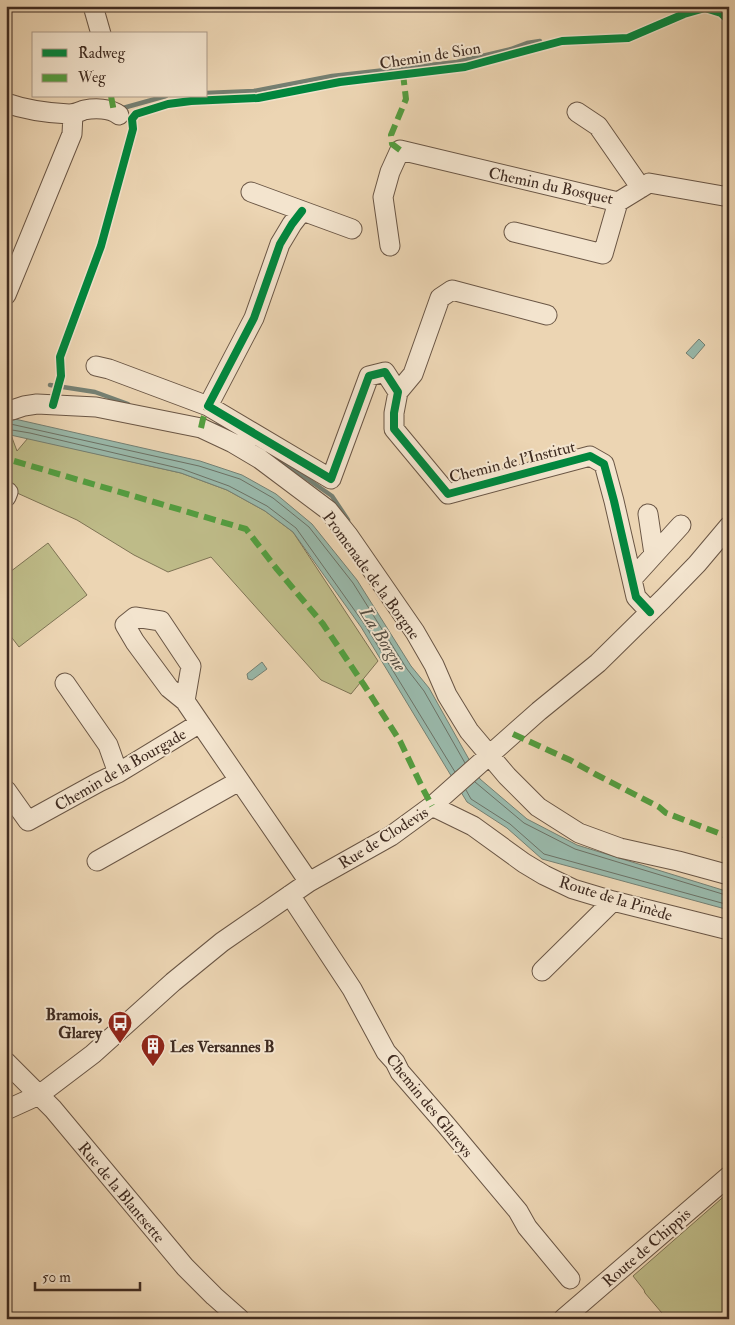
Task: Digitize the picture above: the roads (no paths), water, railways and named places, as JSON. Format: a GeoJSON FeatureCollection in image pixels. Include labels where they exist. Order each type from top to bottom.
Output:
{"type":"FeatureCollection","features":[{"type":"Feature","properties":{"kind":"street"},"geometry":{"type":"LineString","coordinates":[[93,6],[100,32]]}},
{"type":"Feature","properties":{"kind":"street"},"geometry":{"type":"LineString","coordinates":[[6,103],[22,109],[73,114],[84,110],[99,109],[119,114]]}},
{"type":"Feature","properties":{"kind":"street"},"geometry":{"type":"LineString","coordinates":[[577,112],[598,126],[640,188]]}},
{"type":"Feature","properties":{"kind":"street"},"geometry":{"type":"LineString","coordinates":[[6,295],[72,134],[73,114]]}},
{"type":"Feature","properties":{"kind":"street","name":"Chemin du Bosquet"},"geometry":{"type":"LineString","coordinates":[[390,246],[383,198],[390,172],[400,150],[618,202],[649,183],[729,197]]}},
{"type":"Feature","properties":{"kind":"street"},"geometry":{"type":"LineString","coordinates":[[251,192],[352,229]]}},
{"type":"Feature","properties":{"kind":"street"},"geometry":{"type":"LineString","coordinates":[[514,232],[603,254],[618,202]]}},
{"type":"Feature","properties":{"kind":"street"},"geometry":{"type":"LineString","coordinates":[[208,406],[254,318],[280,244],[302,211]]}},
{"type":"Feature","properties":{"kind":"street"},"geometry":{"type":"LineString","coordinates":[[96,366],[208,406],[331,479],[369,376],[384,372],[398,392],[413,374],[440,298],[452,290],[547,315]]}},
{"type":"Feature","properties":{"kind":"street"},"geometry":{"type":"LineString","coordinates":[[133,386],[174,401],[208,406]]}},
{"type":"Feature","properties":{"kind":"street","name":"Chemin de l'Institut"},"geometry":{"type":"LineString","coordinates":[[398,392],[394,413],[394,429],[448,494],[590,456],[604,464],[636,597],[650,612]]}},
{"type":"Feature","properties":{"kind":"street","name":"Promenade de la Borgne"},"geometry":{"type":"LineString","coordinates":[[6,409],[12,410],[36,404],[96,408],[201,428],[233,442],[260,459],[328,510],[348,535],[415,632],[469,731],[488,757],[538,807],[579,833],[620,848],[729,876]]}},
{"type":"Feature","properties":{"kind":"street"},"geometry":{"type":"LineString","coordinates":[[648,514],[654,554]]}},
{"type":"Feature","properties":{"kind":"street"},"geometry":{"type":"LineString","coordinates":[[632,579],[681,525]]}},
{"type":"Feature","properties":{"kind":"street","name":"Rue de Clodevis"},"geometry":{"type":"LineString","coordinates":[[6,1110],[39,1095],[93,1054],[173,982],[222,942],[309,882],[391,836],[432,806],[539,711],[598,662],[697,564],[729,526]]}},
{"type":"Feature","properties":{"kind":"street"},"geometry":{"type":"LineString","coordinates":[[65,683],[108,745],[118,772]]}},
{"type":"Feature","properties":{"kind":"street"},"geometry":{"type":"LineString","coordinates":[[185,701],[200,723]]}},
{"type":"Feature","properties":{"kind":"street","name":"Chemin de la Bourgade"},"geometry":{"type":"LineString","coordinates":[[6,790],[28,821],[118,772],[200,723],[309,882]]}},
{"type":"Feature","properties":{"kind":"street"},"geometry":{"type":"LineString","coordinates":[[97,861],[239,781]]}},
{"type":"Feature","properties":{"kind":"street","name":"Route de la Pinède"},"geometry":{"type":"LineString","coordinates":[[432,806],[473,826],[524,863],[573,889],[729,930]]}},
{"type":"Feature","properties":{"kind":"street","name":"Chemin des Glareys"},"geometry":{"type":"LineString","coordinates":[[290,895],[352,989],[386,1052],[395,1062],[400,1072],[518,1211],[527,1227],[570,1279]]}},
{"type":"Feature","properties":{"kind":"street"},"geometry":{"type":"LineString","coordinates":[[542,971],[613,901]]}},
{"type":"Feature","properties":{"kind":"street","name":"Rue de la Blantsette"},"geometry":{"type":"LineString","coordinates":[[6,1062],[53,1109],[184,1267],[240,1319]]}},
{"type":"Feature","properties":{"kind":"street","name":"Route de Chippis"},"geometry":{"type":"LineString","coordinates":[[563,1319],[729,1176]]}},
{"type":"Feature","properties":{"kind":"water"},"geometry":{"type":"Polygon","coordinates":[[[699,339],[705,345],[693,359],[686,353],[699,339]]]}},
{"type":"Feature","properties":{"kind":"water","name":"La Borgne"},"geometry":{"type":"Polygon","coordinates":[[[6,417],[200,461],[242,475],[276,494],[312,524],[357,580],[411,666],[429,688],[480,779],[527,819],[577,845],[729,892],[729,910],[542,859],[507,828],[467,802],[361,627],[293,532],[265,511],[227,490],[181,473],[6,434],[6,417]]]}},
{"type":"Feature","properties":{"kind":"water"},"geometry":{"type":"Polygon","coordinates":[[[262,662],[267,669],[252,680],[248,679],[247,674],[262,662]]]}},
{"type":"Feature","properties":{"kind":"waterway"},"geometry":{"type":"LineString","coordinates":[[208,93],[254,91],[332,76],[457,62],[540,41]]}},
{"type":"Feature","properties":{"kind":"waterway"},"geometry":{"type":"LineString","coordinates":[[123,108],[159,98]]}},
{"type":"Feature","properties":{"kind":"waterway"},"geometry":{"type":"LineString","coordinates":[[50,385],[95,392],[128,404]]}},
{"type":"Feature","properties":{"kind":"waterway"},"geometry":{"type":"LineString","coordinates":[[213,425],[224,427],[245,438]]}},
{"type":"Feature","properties":{"kind":"waterway"},"geometry":{"type":"LineString","coordinates":[[279,459],[332,496],[348,520]]}},
{"type":"Feature","properties":{"kind":"place","name":"Bramois, Glarey"},"geometry":{"type":"Point","coordinates":[120,1044]}},
{"type":"Feature","properties":{"kind":"place","name":"Les Versannes B"},"geometry":{"type":"Point","coordinates":[153,1067]}}]}
